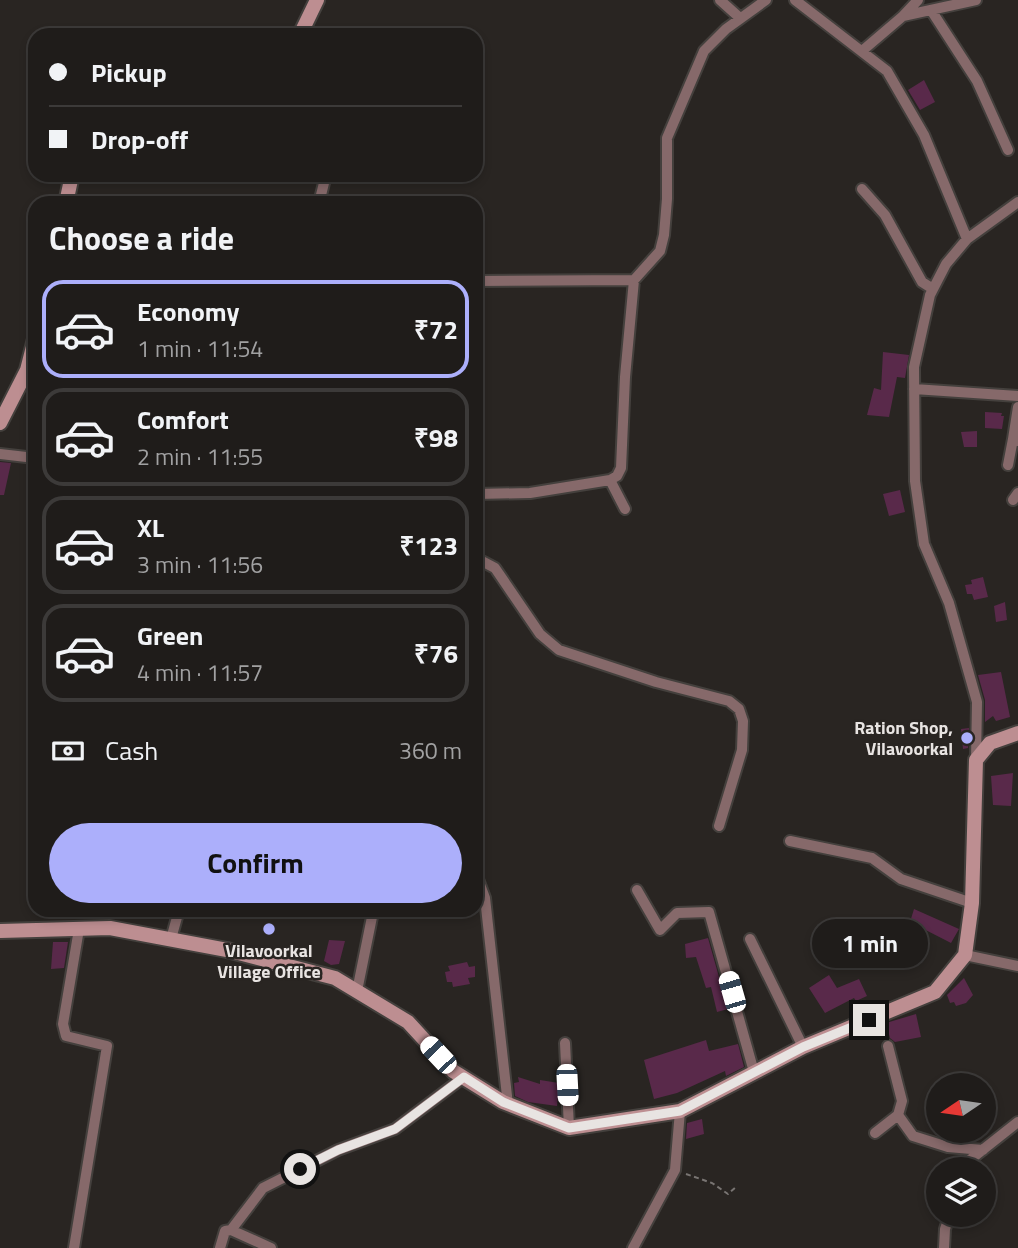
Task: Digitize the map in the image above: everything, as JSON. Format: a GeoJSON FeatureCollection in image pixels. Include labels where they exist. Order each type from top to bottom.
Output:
{"type":"FeatureCollection","features":[{"type":"Feature","properties":{"kind":"street"},"geometry":{"type":"LineString","coordinates":[[303,28],[317,0]]}},
{"type":"Feature","properties":{"kind":"street"},"geometry":{"type":"LineString","coordinates":[[720,0],[740,18]]}},
{"type":"Feature","properties":{"kind":"street"},"geometry":{"type":"LineString","coordinates":[[483,494],[530,493],[610,480],[617,476],[621,468],[625,377],[634,280],[660,251],[664,235],[667,138],[704,51],[726,29],[766,0]]}},
{"type":"Feature","properties":{"kind":"street"},"geometry":{"type":"LineString","coordinates":[[796,0],[887,71],[924,135],[967,239]]}},
{"type":"Feature","properties":{"kind":"street"},"geometry":{"type":"LineString","coordinates":[[863,51],[904,16],[918,0]]}},
{"type":"Feature","properties":{"kind":"street"},"geometry":{"type":"LineString","coordinates":[[904,16],[976,0]]}},
{"type":"Feature","properties":{"kind":"street"},"geometry":{"type":"LineString","coordinates":[[931,10],[976,80],[1008,150]]}},
{"type":"Feature","properties":{"kind":"street"},"geometry":{"type":"LineString","coordinates":[[862,189],[885,215],[922,282],[933,289]]}},
{"type":"Feature","properties":{"kind":"street"},"geometry":{"type":"LineString","coordinates":[[0,932],[110,928],[227,950],[335,978],[408,1023],[453,1071],[508,1105],[569,1128],[680,1111],[803,1047],[935,992],[965,955],[972,903],[977,702],[949,603],[925,544],[915,481],[914,367],[933,289],[946,264],[967,239],[1018,203]]}},
{"type":"Feature","properties":{"kind":"street"},"geometry":{"type":"LineString","coordinates":[[483,281],[634,280]]}},
{"type":"Feature","properties":{"kind":"street"},"geometry":{"type":"LineString","coordinates":[[0,423],[28,366]]}},
{"type":"Feature","properties":{"kind":"street"},"geometry":{"type":"LineString","coordinates":[[914,389],[1018,396]]}},
{"type":"Feature","properties":{"kind":"street"},"geometry":{"type":"LineString","coordinates":[[1008,465],[1016,440],[1018,407]]}},
{"type":"Feature","properties":{"kind":"street"},"geometry":{"type":"LineString","coordinates":[[0,454],[28,457]]}},
{"type":"Feature","properties":{"kind":"street"},"geometry":{"type":"LineString","coordinates":[[610,480],[625,509]]}},
{"type":"Feature","properties":{"kind":"street"},"geometry":{"type":"LineString","coordinates":[[483,562],[495,568],[540,634],[559,650],[656,682],[729,701],[739,709],[743,721],[741,750],[719,827]]}},
{"type":"Feature","properties":{"kind":"street"},"geometry":{"type":"LineString","coordinates":[[976,760],[990,743],[1018,733]]}},
{"type":"Feature","properties":{"kind":"street"},"geometry":{"type":"LineString","coordinates":[[790,841],[872,858],[901,879],[972,903]]}},
{"type":"Feature","properties":{"kind":"street"},"geometry":{"type":"LineString","coordinates":[[637,890],[660,930],[677,913],[709,912],[754,1073]]}},
{"type":"Feature","properties":{"kind":"street"},"geometry":{"type":"LineString","coordinates":[[483,893],[508,1105]]}},
{"type":"Feature","properties":{"kind":"street"},"geometry":{"type":"LineString","coordinates":[[171,939],[177,917]]}},
{"type":"Feature","properties":{"kind":"street"},"geometry":{"type":"LineString","coordinates":[[357,991],[372,917]]}},
{"type":"Feature","properties":{"kind":"street"},"geometry":{"type":"LineString","coordinates":[[74,1248],[107,1046],[66,1036],[63,1024],[79,929]]}},
{"type":"Feature","properties":{"kind":"street"},"geometry":{"type":"LineString","coordinates":[[750,939],[803,1047]]}},
{"type":"Feature","properties":{"kind":"street"},"geometry":{"type":"LineString","coordinates":[[965,955],[1018,966]]}},
{"type":"Feature","properties":{"kind":"street"},"geometry":{"type":"LineString","coordinates":[[565,1042],[569,1128]]}},
{"type":"Feature","properties":{"kind":"street"},"geometry":{"type":"LineString","coordinates":[[875,1133],[898,1115],[902,1101],[888,1046]]}},
{"type":"Feature","properties":{"kind":"street"},"geometry":{"type":"LineString","coordinates":[[231,1230],[263,1188],[338,1150],[395,1129],[464,1077]]}},
{"type":"Feature","properties":{"kind":"street"},"geometry":{"type":"LineString","coordinates":[[633,1248],[675,1170],[680,1111]]}},
{"type":"Feature","properties":{"kind":"street"},"geometry":{"type":"LineString","coordinates":[[898,1115],[913,1136],[948,1147],[983,1150]]}},
{"type":"Feature","properties":{"kind":"street"},"geometry":{"type":"LineString","coordinates":[[974,1157],[1018,1122]]}},
{"type":"Feature","properties":{"kind":"street"},"geometry":{"type":"LineString","coordinates":[[944,1248],[946,1227]]}},
{"type":"Feature","properties":{"kind":"street"},"geometry":{"type":"LineString","coordinates":[[220,1248],[225,1231],[231,1230],[271,1248]]}},
{"type":"Feature","properties":{"kind":"path"},"geometry":{"type":"LineString","coordinates":[[675,1170],[712,1183],[728,1194],[736,1187]]}},
{"type":"Feature","properties":{"kind":"building"},"geometry":{"type":"Polygon","coordinates":[[[924,80],[935,102],[920,110],[908,90],[924,80]]]}},
{"type":"Feature","properties":{"kind":"building"},"geometry":{"type":"Polygon","coordinates":[[[883,352],[909,355],[905,378],[897,377],[889,417],[867,415],[874,388],[881,390],[883,352]]]}},
{"type":"Feature","properties":{"kind":"building"},"geometry":{"type":"Polygon","coordinates":[[[985,412],[1002,413],[1002,429],[985,428],[985,412]]]}},
{"type":"Feature","properties":{"kind":"building"},"geometry":{"type":"Polygon","coordinates":[[[977,431],[977,447],[964,447],[961,432],[977,431]]]}},
{"type":"Feature","properties":{"kind":"building"},"geometry":{"type":"Polygon","coordinates":[[[0,462],[11,463],[4,495],[0,495],[0,462]]]}},
{"type":"Feature","properties":{"kind":"building"},"geometry":{"type":"Polygon","coordinates":[[[900,490],[905,512],[889,516],[883,494],[900,490]]]}},
{"type":"Feature","properties":{"kind":"building"},"geometry":{"type":"Polygon","coordinates":[[[983,577],[988,597],[974,600],[972,594],[967,594],[965,585],[972,584],[971,580],[983,577]]]}},
{"type":"Feature","properties":{"kind":"building"},"geometry":{"type":"Polygon","coordinates":[[[1005,602],[1007,620],[996,622],[994,606],[1005,602]]]}},
{"type":"Feature","properties":{"kind":"building"},"geometry":{"type":"Polygon","coordinates":[[[1001,672],[1010,717],[996,721],[993,716],[985,722],[985,700],[978,675],[1001,672]]]}},
{"type":"Feature","properties":{"kind":"building","name":"Ration Shop, Vilavoorkal"},"geometry":{"type":"Polygon","coordinates":[[[969,728],[968,748],[963,749],[961,729],[969,728]]]}},
{"type":"Feature","properties":{"kind":"building"},"geometry":{"type":"Polygon","coordinates":[[[1013,773],[1011,806],[993,805],[991,776],[1013,773]]]}},
{"type":"Feature","properties":{"kind":"building"},"geometry":{"type":"Polygon","coordinates":[[[914,909],[959,929],[951,943],[910,922],[914,909]]]}},
{"type":"Feature","properties":{"kind":"building"},"geometry":{"type":"Polygon","coordinates":[[[708,938],[728,1009],[717,1012],[711,987],[706,988],[696,957],[686,958],[685,944],[708,938]]]}},
{"type":"Feature","properties":{"kind":"building"},"geometry":{"type":"Polygon","coordinates":[[[329,940],[345,941],[339,964],[331,965],[324,961],[329,940]]]}},
{"type":"Feature","properties":{"kind":"building"},"geometry":{"type":"Polygon","coordinates":[[[53,942],[68,942],[64,968],[51,969],[53,942]]]}},
{"type":"Feature","properties":{"kind":"building"},"geometry":{"type":"Polygon","coordinates":[[[467,962],[469,967],[475,966],[475,977],[468,978],[470,984],[453,987],[452,982],[447,982],[445,972],[450,971],[448,966],[467,962]]]}},
{"type":"Feature","properties":{"kind":"building"},"geometry":{"type":"Polygon","coordinates":[[[829,975],[837,988],[859,979],[867,996],[856,1001],[854,998],[825,1013],[809,988],[829,975]]]}},
{"type":"Feature","properties":{"kind":"building"},"geometry":{"type":"Polygon","coordinates":[[[964,978],[973,995],[966,1003],[956,1006],[954,1002],[950,1003],[947,995],[964,978]]]}},
{"type":"Feature","properties":{"kind":"building"},"geometry":{"type":"Polygon","coordinates":[[[916,1014],[921,1037],[895,1042],[890,1038],[886,1023],[916,1014]]]}},
{"type":"Feature","properties":{"kind":"building"},"geometry":{"type":"Polygon","coordinates":[[[706,1040],[709,1051],[738,1044],[744,1067],[726,1076],[725,1071],[677,1093],[654,1099],[644,1060],[706,1040]]]}},
{"type":"Feature","properties":{"kind":"building"},"geometry":{"type":"Polygon","coordinates":[[[518,1077],[540,1084],[540,1080],[559,1083],[557,1106],[528,1102],[515,1096],[514,1083],[519,1082],[518,1077]]]}},
{"type":"Feature","properties":{"kind":"building"},"geometry":{"type":"Polygon","coordinates":[[[702,1119],[704,1134],[686,1139],[687,1123],[702,1119]]]}},
{"type":"Feature","properties":{"kind":"place","name":"Ration Shop, Vilavoorkal"},"geometry":{"type":"Point","coordinates":[967,738]}},
{"type":"Feature","properties":{"kind":"place","name":"Vilavoorkal Village Office"},"geometry":{"type":"Point","coordinates":[269,929]}},
{"type":"Feature","properties":{"kind":"route"},"geometry":{"type":"LineString","coordinates":[[300,1169],[338,1150],[395,1129],[464,1077],[523,1112],[569,1128],[680,1111],[803,1047],[869,1020]]}}]}
